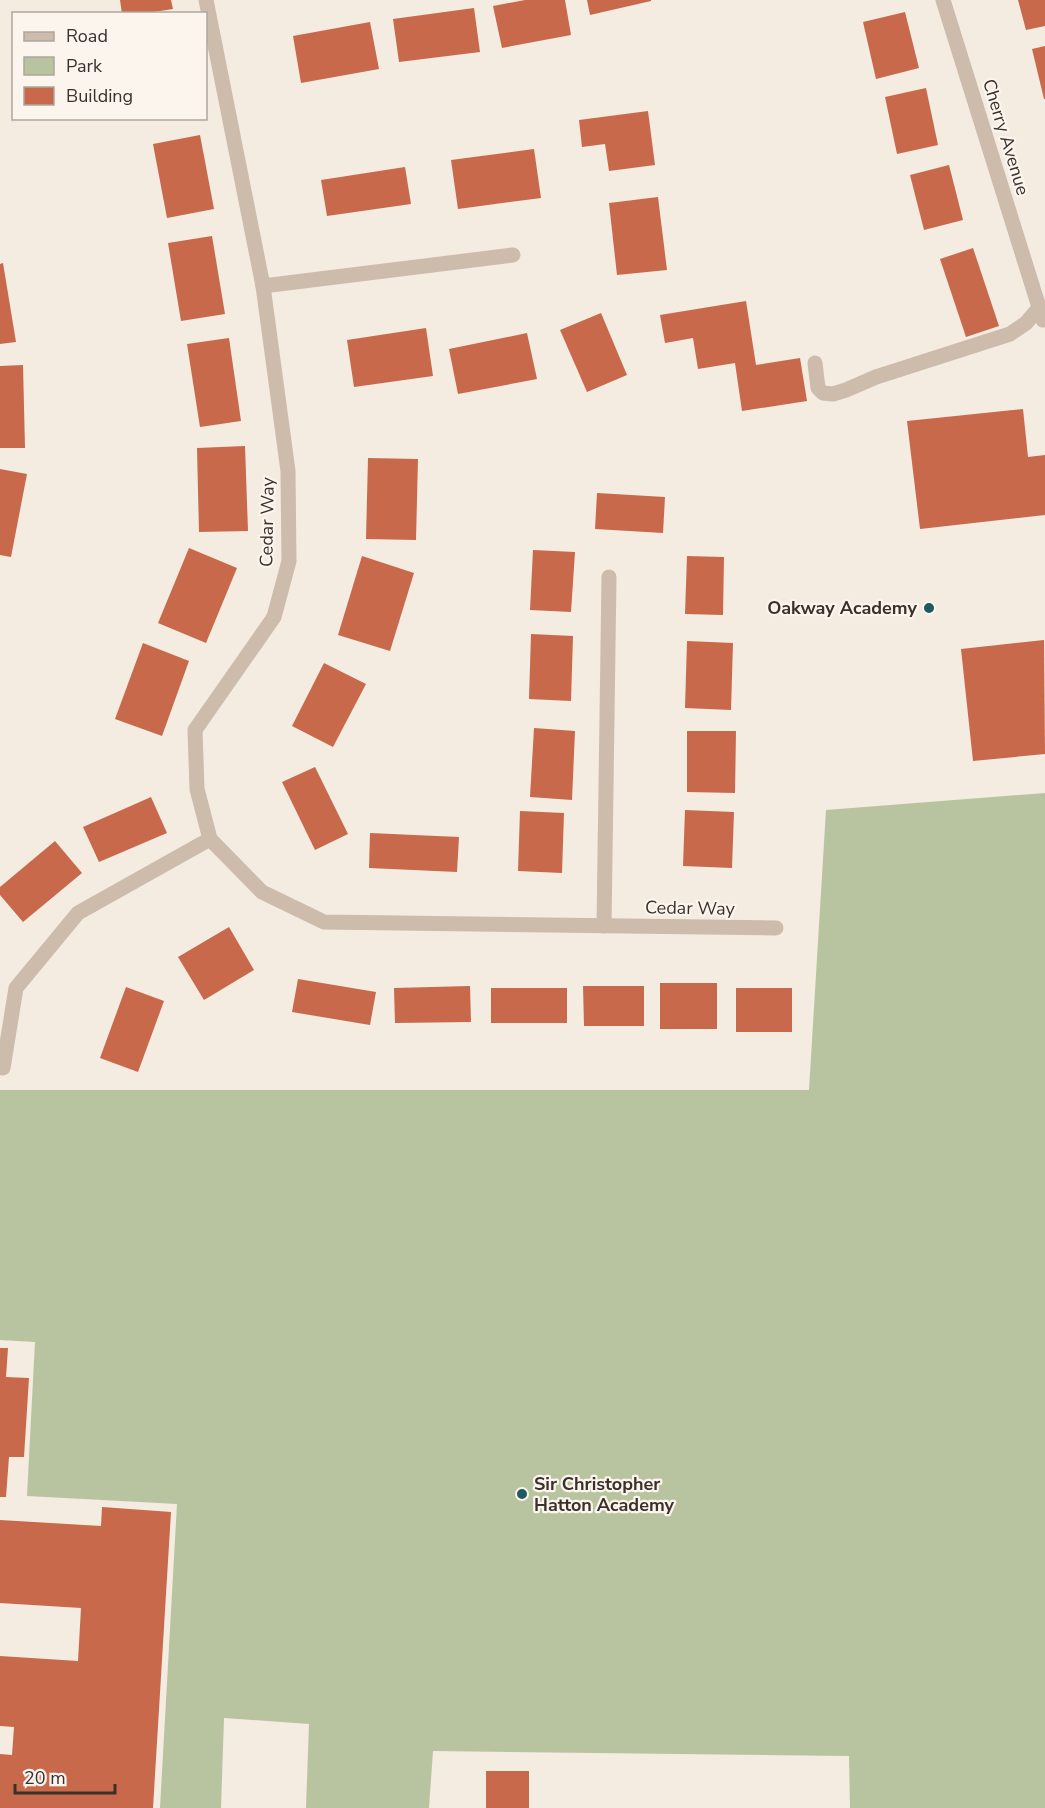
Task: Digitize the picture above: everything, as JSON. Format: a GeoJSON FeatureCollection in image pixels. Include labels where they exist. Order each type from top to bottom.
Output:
{"type":"FeatureCollection","features":[{"type":"Feature","properties":{"kind":"street","name":"Cedar Way"},"geometry":{"type":"LineString","coordinates":[[206,0],[263,286],[288,471],[289,561],[274,617],[195,730],[197,789],[210,839],[262,892],[324,922],[776,928]]}},
{"type":"Feature","properties":{"kind":"street","name":"Cherry Avenue"},"geometry":{"type":"LineString","coordinates":[[943,0],[1042,317]]}},
{"type":"Feature","properties":{"kind":"street"},"geometry":{"type":"LineString","coordinates":[[263,286],[513,255]]}},
{"type":"Feature","properties":{"kind":"street"},"geometry":{"type":"LineString","coordinates":[[815,363],[818,388],[824,393],[833,394],[876,377],[1010,334],[1026,323],[1042,317]]}},
{"type":"Feature","properties":{"kind":"street"},"geometry":{"type":"LineString","coordinates":[[604,926],[609,577]]}},
{"type":"Feature","properties":{"kind":"street"},"geometry":{"type":"LineString","coordinates":[[3,1068],[16,988],[78,914],[210,839]]}},
{"type":"Feature","properties":{"kind":"green space","name":"Sir Christopher Hatton Academy"},"geometry":{"type":"Polygon","coordinates":[[[1045,793],[1045,1808],[850,1808],[849,1756],[433,1751],[429,1808],[306,1808],[309,1724],[224,1718],[221,1808],[160,1808],[177,1504],[27,1496],[35,1342],[0,1340],[0,1090],[809,1090],[826,810],[1045,793]]]}},
{"type":"Feature","properties":{"kind":"building"},"geometry":{"type":"Polygon","coordinates":[[[120,0],[171,0],[173,9],[154,12],[122,12],[120,0]]]}},
{"type":"Feature","properties":{"kind":"building"},"geometry":{"type":"Polygon","coordinates":[[[525,0],[565,0],[571,35],[502,48],[493,6],[525,0]]]}},
{"type":"Feature","properties":{"kind":"building"},"geometry":{"type":"Polygon","coordinates":[[[587,0],[651,0],[651,1],[590,15],[587,0]]]}},
{"type":"Feature","properties":{"kind":"building"},"geometry":{"type":"Polygon","coordinates":[[[1018,0],[1045,0],[1045,26],[1026,30],[1018,0]]]}},
{"type":"Feature","properties":{"kind":"building"},"geometry":{"type":"Polygon","coordinates":[[[474,8],[480,52],[399,62],[393,19],[474,8]]]}},
{"type":"Feature","properties":{"kind":"building"},"geometry":{"type":"Polygon","coordinates":[[[905,12],[919,68],[876,79],[863,22],[905,12]]]}},
{"type":"Feature","properties":{"kind":"building"},"geometry":{"type":"Polygon","coordinates":[[[370,22],[379,69],[301,83],[293,36],[370,22]]]}},
{"type":"Feature","properties":{"kind":"building"},"geometry":{"type":"Polygon","coordinates":[[[1045,46],[1045,99],[1044,99],[1032,49],[1045,46]]]}},
{"type":"Feature","properties":{"kind":"building"},"geometry":{"type":"Polygon","coordinates":[[[926,88],[938,145],[897,154],[885,97],[926,88]]]}},
{"type":"Feature","properties":{"kind":"building"},"geometry":{"type":"Polygon","coordinates":[[[648,111],[655,165],[609,171],[605,144],[582,147],[579,120],[648,111]]]}},
{"type":"Feature","properties":{"kind":"building"},"geometry":{"type":"Polygon","coordinates":[[[200,135],[214,209],[167,218],[153,144],[200,135]]]}},
{"type":"Feature","properties":{"kind":"building"},"geometry":{"type":"Polygon","coordinates":[[[534,149],[541,198],[458,209],[451,160],[534,149]]]}},
{"type":"Feature","properties":{"kind":"building"},"geometry":{"type":"Polygon","coordinates":[[[949,165],[963,220],[924,230],[910,175],[949,165]]]}},
{"type":"Feature","properties":{"kind":"building"},"geometry":{"type":"Polygon","coordinates":[[[405,167],[411,204],[327,216],[321,180],[405,167]]]}},
{"type":"Feature","properties":{"kind":"building"},"geometry":{"type":"Polygon","coordinates":[[[658,197],[667,270],[617,275],[609,203],[658,197]]]}},
{"type":"Feature","properties":{"kind":"building"},"geometry":{"type":"Polygon","coordinates":[[[212,236],[225,314],[181,321],[168,243],[212,236]]]}},
{"type":"Feature","properties":{"kind":"building"},"geometry":{"type":"Polygon","coordinates":[[[973,248],[999,326],[966,337],[940,259],[973,248]]]}},
{"type":"Feature","properties":{"kind":"building"},"geometry":{"type":"Polygon","coordinates":[[[3,263],[16,342],[0,344],[0,264],[3,263]]]}},
{"type":"Feature","properties":{"kind":"building"},"geometry":{"type":"Polygon","coordinates":[[[746,301],[756,365],[800,358],[807,401],[742,411],[735,363],[698,369],[693,338],[665,343],[660,315],[746,301]]]}},
{"type":"Feature","properties":{"kind":"building"},"geometry":{"type":"Polygon","coordinates":[[[601,313],[627,375],[587,392],[560,330],[601,313]]]}},
{"type":"Feature","properties":{"kind":"building"},"geometry":{"type":"Polygon","coordinates":[[[426,328],[433,376],[354,387],[347,340],[426,328]]]}},
{"type":"Feature","properties":{"kind":"building"},"geometry":{"type":"Polygon","coordinates":[[[527,333],[537,379],[458,394],[449,349],[527,333]]]}},
{"type":"Feature","properties":{"kind":"building"},"geometry":{"type":"Polygon","coordinates":[[[229,338],[241,421],[200,427],[187,344],[229,338]]]}},
{"type":"Feature","properties":{"kind":"building"},"geometry":{"type":"Polygon","coordinates":[[[23,365],[25,448],[0,448],[0,366],[23,365]]]}},
{"type":"Feature","properties":{"kind":"building"},"geometry":{"type":"Polygon","coordinates":[[[1023,409],[1028,457],[1045,455],[1045,515],[920,529],[907,421],[1023,409]]]}},
{"type":"Feature","properties":{"kind":"building"},"geometry":{"type":"Polygon","coordinates":[[[245,446],[248,531],[199,532],[197,448],[245,446]]]}},
{"type":"Feature","properties":{"kind":"building"},"geometry":{"type":"Polygon","coordinates":[[[368,458],[418,459],[416,540],[366,539],[368,458]]]}},
{"type":"Feature","properties":{"kind":"building"},"geometry":{"type":"Polygon","coordinates":[[[0,469],[27,474],[11,557],[0,555],[0,469]]]}},
{"type":"Feature","properties":{"kind":"building"},"geometry":{"type":"Polygon","coordinates":[[[597,493],[665,497],[663,533],[595,529],[597,493]]]}},
{"type":"Feature","properties":{"kind":"building"},"geometry":{"type":"Polygon","coordinates":[[[189,548],[237,568],[206,643],[158,623],[189,548]]]}},
{"type":"Feature","properties":{"kind":"building"},"geometry":{"type":"Polygon","coordinates":[[[533,550],[575,552],[571,612],[530,610],[533,550]]]}},
{"type":"Feature","properties":{"kind":"building"},"geometry":{"type":"Polygon","coordinates":[[[362,556],[414,573],[390,651],[338,635],[362,556]]]}},
{"type":"Feature","properties":{"kind":"building"},"geometry":{"type":"Polygon","coordinates":[[[687,556],[724,557],[723,615],[685,614],[687,556]]]}},
{"type":"Feature","properties":{"kind":"building"},"geometry":{"type":"Polygon","coordinates":[[[531,634],[573,636],[571,701],[529,699],[531,634]]]}},
{"type":"Feature","properties":{"kind":"building"},"geometry":{"type":"Polygon","coordinates":[[[1044,640],[1045,754],[973,761],[961,649],[1044,640]]]}},
{"type":"Feature","properties":{"kind":"building"},"geometry":{"type":"Polygon","coordinates":[[[687,641],[733,643],[731,710],[685,708],[687,641]]]}},
{"type":"Feature","properties":{"kind":"building"},"geometry":{"type":"Polygon","coordinates":[[[143,643],[189,661],[162,736],[115,719],[143,643]]]}},
{"type":"Feature","properties":{"kind":"building"},"geometry":{"type":"Polygon","coordinates":[[[324,663],[366,684],[333,747],[292,726],[324,663]]]}},
{"type":"Feature","properties":{"kind":"building"},"geometry":{"type":"Polygon","coordinates":[[[534,728],[575,731],[572,800],[530,797],[534,728]]]}},
{"type":"Feature","properties":{"kind":"building"},"geometry":{"type":"Polygon","coordinates":[[[687,731],[736,731],[735,793],[687,792],[687,731]]]}},
{"type":"Feature","properties":{"kind":"building"},"geometry":{"type":"Polygon","coordinates":[[[315,767],[348,834],[315,850],[282,782],[315,767]]]}},
{"type":"Feature","properties":{"kind":"building"},"geometry":{"type":"Polygon","coordinates":[[[151,797],[167,833],[99,862],[83,827],[151,797]]]}},
{"type":"Feature","properties":{"kind":"building"},"geometry":{"type":"Polygon","coordinates":[[[685,810],[734,812],[732,868],[683,866],[685,810]]]}},
{"type":"Feature","properties":{"kind":"building"},"geometry":{"type":"Polygon","coordinates":[[[520,811],[564,813],[562,873],[518,871],[520,811]]]}},
{"type":"Feature","properties":{"kind":"building"},"geometry":{"type":"Polygon","coordinates":[[[370,833],[459,837],[457,872],[369,868],[370,833]]]}},
{"type":"Feature","properties":{"kind":"building"},"geometry":{"type":"Polygon","coordinates":[[[55,841],[82,873],[23,922],[0,895],[0,887],[55,841]]]}},
{"type":"Feature","properties":{"kind":"building"},"geometry":{"type":"Polygon","coordinates":[[[229,927],[254,970],[204,1000],[178,957],[229,927]]]}},
{"type":"Feature","properties":{"kind":"building"},"geometry":{"type":"Polygon","coordinates":[[[298,979],[376,992],[370,1025],[292,1012],[298,979]]]}},
{"type":"Feature","properties":{"kind":"building"},"geometry":{"type":"Polygon","coordinates":[[[660,983],[717,983],[717,1029],[660,1029],[660,983]]]}},
{"type":"Feature","properties":{"kind":"building"},"geometry":{"type":"Polygon","coordinates":[[[470,986],[471,1022],[395,1023],[394,988],[470,986]]]}},
{"type":"Feature","properties":{"kind":"building"},"geometry":{"type":"Polygon","coordinates":[[[583,986],[644,986],[644,1026],[584,1026],[583,986]]]}},
{"type":"Feature","properties":{"kind":"building"},"geometry":{"type":"Polygon","coordinates":[[[126,987],[164,1001],[138,1072],[100,1058],[126,987]]]}},
{"type":"Feature","properties":{"kind":"building"},"geometry":{"type":"Polygon","coordinates":[[[491,988],[567,988],[567,1023],[491,1023],[491,988]]]}},
{"type":"Feature","properties":{"kind":"building"},"geometry":{"type":"Polygon","coordinates":[[[736,988],[792,988],[792,1032],[736,1032],[736,988]]]}},
{"type":"Feature","properties":{"kind":"building"},"geometry":{"type":"Polygon","coordinates":[[[0,1348],[8,1348],[6,1377],[29,1378],[24,1457],[9,1457],[6,1497],[0,1497],[0,1348]]]}},
{"type":"Feature","properties":{"kind":"building"},"geometry":{"type":"Polygon","coordinates":[[[102,1507],[171,1512],[153,1808],[0,1808],[0,1754],[12,1755],[14,1727],[0,1726],[0,1656],[78,1661],[81,1608],[0,1603],[0,1520],[101,1526],[102,1507]]]}},
{"type":"Feature","properties":{"kind":"building"},"geometry":{"type":"Polygon","coordinates":[[[486,1771],[529,1771],[529,1808],[486,1808],[486,1771]]]}},
{"type":"Feature","properties":{"kind":"place","name":"Oakway Academy"},"geometry":{"type":"Point","coordinates":[929,608]}},
{"type":"Feature","properties":{"kind":"place","name":"Sir Christopher Hatton Academy"},"geometry":{"type":"Point","coordinates":[522,1494]}}]}
